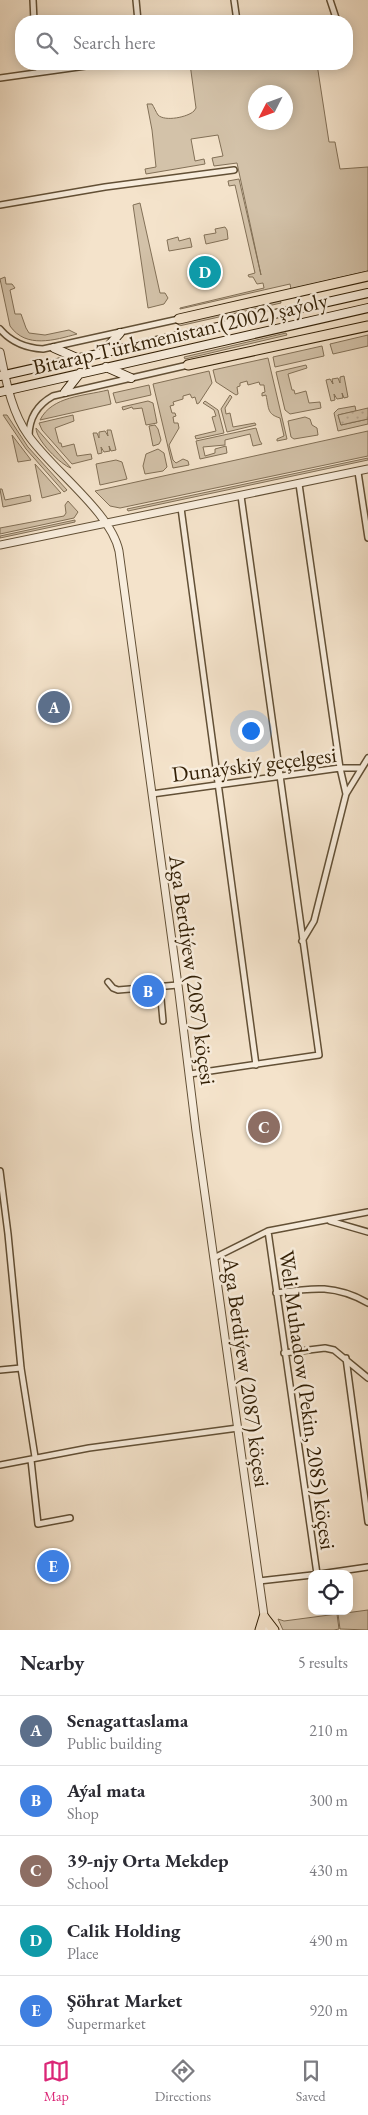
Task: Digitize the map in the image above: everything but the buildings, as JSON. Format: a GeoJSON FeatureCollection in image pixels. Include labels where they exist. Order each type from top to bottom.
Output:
{"type":"FeatureCollection","features":[{"type":"Feature","properties":{"kind":"main road"},"geometry":{"type":"LineString","coordinates":[[179,319],[368,276]]}},
{"type":"Feature","properties":{"kind":"main road","name":"Bitarap Türkmenistan (2002) şaýoly"},"geometry":{"type":"LineString","coordinates":[[3,375],[368,293]]}},
{"type":"Feature","properties":{"kind":"main road","name":"Bitarap Türkmenistan (2002) şaýoly"},"geometry":{"type":"LineString","coordinates":[[0,392],[368,308]]}},
{"type":"Feature","properties":{"kind":"main road"},"geometry":{"type":"LineString","coordinates":[[188,365],[368,326]]}},
{"type":"Feature","properties":{"kind":"main road"},"geometry":{"type":"LineString","coordinates":[[102,352],[120,333]]}},
{"type":"Feature","properties":{"kind":"main road"},"geometry":{"type":"LineString","coordinates":[[54,348],[76,358]]}},
{"type":"Feature","properties":{"kind":"main road"},"geometry":{"type":"LineString","coordinates":[[106,367],[131,378]]}},
{"type":"Feature","properties":{"kind":"main road"},"geometry":{"type":"LineString","coordinates":[[65,392],[80,373]]}},
{"type":"Feature","properties":{"kind":"main road"},"geometry":{"type":"LineString","coordinates":[[260,1630],[264,1617]]}},
{"type":"Feature","properties":{"kind":"main road"},"geometry":{"type":"LineString","coordinates":[[264,1617],[274,1630]]}},
{"type":"Feature","properties":{"kind":"street"},"geometry":{"type":"LineString","coordinates":[[33,0],[34,15]]}},
{"type":"Feature","properties":{"kind":"street"},"geometry":{"type":"LineString","coordinates":[[136,0],[137,15]]}},
{"type":"Feature","properties":{"kind":"street"},"geometry":{"type":"LineString","coordinates":[[234,0],[236,15]]}},
{"type":"Feature","properties":{"kind":"street"},"geometry":{"type":"LineString","coordinates":[[330,0],[334,15]]}},
{"type":"Feature","properties":{"kind":"street"},"geometry":{"type":"LineString","coordinates":[[0,78],[54,70]]}},
{"type":"Feature","properties":{"kind":"street"},"geometry":{"type":"LineString","coordinates":[[0,205],[114,186],[234,170]]}},
{"type":"Feature","properties":{"kind":"street"},"geometry":{"type":"LineString","coordinates":[[0,329],[14,341],[24,346],[43,350],[179,319]]}},
{"type":"Feature","properties":{"kind":"street","name":"Aga Berdiýew (2087) köçesi"},"geometry":{"type":"LineString","coordinates":[[0,352],[3,375],[19,420],[29,436],[106,523],[116,538],[119,551],[266,1630]]}},
{"type":"Feature","properties":{"kind":"street"},"geometry":{"type":"LineString","coordinates":[[29,436],[31,419],[39,406],[53,396],[188,365]]}},
{"type":"Feature","properties":{"kind":"street"},"geometry":{"type":"LineString","coordinates":[[0,545],[368,470]]}},
{"type":"Feature","properties":{"kind":"street"},"geometry":{"type":"LineString","coordinates":[[358,472],[368,538]]}},
{"type":"Feature","properties":{"kind":"street"},"geometry":{"type":"LineString","coordinates":[[299,484],[340,768],[346,794]]}},
{"type":"Feature","properties":{"kind":"street"},"geometry":{"type":"LineString","coordinates":[[190,1074],[319,1056],[241,496]]}},
{"type":"Feature","properties":{"kind":"street"},"geometry":{"type":"LineString","coordinates":[[181,508],[256,1065]]}},
{"type":"Feature","properties":{"kind":"street"},"geometry":{"type":"LineString","coordinates":[[302,941],[314,921],[346,794],[368,758]]}},
{"type":"Feature","properties":{"kind":"street","name":"Dunaýskiý geçelgesi"},"geometry":{"type":"LineString","coordinates":[[152,794],[340,768],[361,768]]}},
{"type":"Feature","properties":{"kind":"street"},"geometry":{"type":"LineString","coordinates":[[108,982],[113,988],[118,990],[178,985]]}},
{"type":"Feature","properties":{"kind":"street"},"geometry":{"type":"LineString","coordinates":[[160,988],[163,1021]]}},
{"type":"Feature","properties":{"kind":"street"},"geometry":{"type":"LineString","coordinates":[[0,1171],[21,1368],[33,1458],[38,1524],[70,1518]]}},
{"type":"Feature","properties":{"kind":"street"},"geometry":{"type":"LineString","coordinates":[[214,1258],[268,1231],[368,1212]]}},
{"type":"Feature","properties":{"kind":"street"},"geometry":{"type":"LineString","coordinates":[[327,1221],[368,1232]]}},
{"type":"Feature","properties":{"kind":"street","name":"Weli Muhadow (Pekin, 2085) köçesi"},"geometry":{"type":"LineString","coordinates":[[268,1231],[284,1353],[317,1570]]}},
{"type":"Feature","properties":{"kind":"street"},"geometry":{"type":"LineString","coordinates":[[276,1293],[326,1288],[348,1294],[368,1303]]}},
{"type":"Feature","properties":{"kind":"street"},"geometry":{"type":"LineString","coordinates":[[284,1353],[329,1348],[346,1358],[368,1378]]}},
{"type":"Feature","properties":{"kind":"street"},"geometry":{"type":"LineString","coordinates":[[346,1358],[368,1522]]}},
{"type":"Feature","properties":{"kind":"street"},"geometry":{"type":"LineString","coordinates":[[0,1370],[21,1368]]}},
{"type":"Feature","properties":{"kind":"street"},"geometry":{"type":"LineString","coordinates":[[0,1465],[33,1458],[238,1428]]}},
{"type":"Feature","properties":{"kind":"street"},"geometry":{"type":"LineString","coordinates":[[347,1570],[368,1567]]}},
{"type":"Feature","properties":{"kind":"street"},"geometry":{"type":"LineString","coordinates":[[259,1581],[308,1575]]}},
{"type":"Feature","properties":{"kind":"shaded area"},"geometry":{"type":"Polygon","coordinates":[[[191,70],[318,70],[329,142],[335,142],[340,169],[368,167],[368,271],[291,289],[290,284],[180,309],[264,288],[263,283],[257,284],[253,277],[248,275],[255,273],[235,185],[229,186],[228,181],[239,179],[261,275],[237,163],[214,166],[212,158],[223,156],[218,135],[191,139],[195,161],[204,159],[205,164],[146,174],[145,169],[156,167],[147,104],[152,104],[161,117],[176,118],[191,113],[196,108],[191,70]]]}},
{"type":"Feature","properties":{"kind":"shaded area"},"geometry":{"type":"Polygon","coordinates":[[[140,203],[160,293],[165,293],[168,298],[164,304],[148,308],[133,205],[140,203]]]}},
{"type":"Feature","properties":{"kind":"shaded area"},"geometry":{"type":"Polygon","coordinates":[[[225,227],[228,239],[206,244],[204,235],[216,233],[215,229],[225,227]]]}},
{"type":"Feature","properties":{"kind":"shaded area"},"geometry":{"type":"Polygon","coordinates":[[[178,237],[179,241],[190,238],[192,247],[169,251],[167,240],[178,237]]]}},
{"type":"Feature","properties":{"kind":"shaded area"},"geometry":{"type":"Polygon","coordinates":[[[5,277],[6,284],[12,284],[15,288],[10,290],[15,314],[21,314],[29,333],[45,335],[69,330],[77,334],[41,341],[24,338],[17,333],[10,326],[0,279],[5,277]]]}},
{"type":"Feature","properties":{"kind":"shaded area"},"geometry":{"type":"Polygon","coordinates":[[[280,299],[281,303],[179,326],[178,322],[280,299]]]}},
{"type":"Feature","properties":{"kind":"shaded area"},"geometry":{"type":"Polygon","coordinates":[[[286,333],[287,335],[185,359],[184,357],[286,333]]]}},
{"type":"Feature","properties":{"kind":"shaded area"},"geometry":{"type":"Polygon","coordinates":[[[368,335],[368,346],[333,354],[330,344],[368,335]]]}},
{"type":"Feature","properties":{"kind":"shaded area"},"geometry":{"type":"Polygon","coordinates":[[[322,346],[324,356],[275,367],[273,357],[322,346]]]}},
{"type":"Feature","properties":{"kind":"shaded area"},"geometry":{"type":"Polygon","coordinates":[[[268,358],[287,439],[277,441],[277,439],[284,436],[280,418],[271,413],[266,395],[262,396],[262,393],[265,392],[264,385],[260,385],[259,382],[248,385],[247,381],[240,383],[240,386],[237,387],[238,394],[236,395],[216,382],[213,370],[268,358]]]}},
{"type":"Feature","properties":{"kind":"shaded area"},"geometry":{"type":"Polygon","coordinates":[[[306,365],[307,368],[288,374],[292,390],[294,390],[295,394],[306,391],[309,403],[320,402],[321,408],[290,414],[285,410],[276,372],[306,365]]]}},
{"type":"Feature","properties":{"kind":"shaded area"},"geometry":{"type":"Polygon","coordinates":[[[209,371],[212,383],[199,403],[197,404],[195,397],[192,398],[190,394],[183,396],[183,399],[173,402],[174,405],[170,406],[172,413],[175,413],[176,416],[173,417],[174,423],[178,423],[179,428],[169,445],[173,460],[176,463],[183,459],[188,461],[189,465],[173,468],[153,384],[209,371]]]}},
{"type":"Feature","properties":{"kind":"shaded area"},"geometry":{"type":"Polygon","coordinates":[[[344,376],[348,397],[344,398],[342,393],[343,398],[337,399],[334,394],[335,400],[331,401],[326,380],[330,379],[333,384],[332,379],[338,378],[340,383],[340,377],[344,376]]]}},
{"type":"Feature","properties":{"kind":"shaded area"},"geometry":{"type":"Polygon","coordinates":[[[149,385],[151,395],[116,403],[113,393],[149,385]]]}},
{"type":"Feature","properties":{"kind":"shaded area"},"geometry":{"type":"Polygon","coordinates":[[[108,390],[111,404],[40,420],[45,412],[60,402],[108,390]]]}},
{"type":"Feature","properties":{"kind":"shaded area"},"geometry":{"type":"Polygon","coordinates":[[[230,395],[232,397],[225,408],[226,414],[230,413],[233,427],[255,423],[256,425],[227,432],[221,409],[230,395]]]}},
{"type":"Feature","properties":{"kind":"shaded area"},"geometry":{"type":"Polygon","coordinates":[[[148,401],[153,403],[157,423],[146,425],[142,408],[133,409],[132,407],[123,410],[122,407],[148,401]]]}},
{"type":"Feature","properties":{"kind":"shaded area"},"geometry":{"type":"Polygon","coordinates":[[[205,401],[218,410],[224,433],[196,439],[195,436],[216,431],[212,417],[216,416],[214,410],[203,403],[205,401]]]}},
{"type":"Feature","properties":{"kind":"shaded area"},"geometry":{"type":"Polygon","coordinates":[[[355,406],[356,411],[338,415],[341,425],[368,419],[368,424],[338,431],[334,413],[338,409],[355,406]]]}},
{"type":"Feature","properties":{"kind":"shaded area"},"geometry":{"type":"Polygon","coordinates":[[[368,408],[368,419],[341,425],[338,415],[368,408]]]}},
{"type":"Feature","properties":{"kind":"shaded area"},"geometry":{"type":"Polygon","coordinates":[[[3,415],[7,415],[28,447],[67,490],[64,492],[26,449],[3,415]]]}},
{"type":"Feature","properties":{"kind":"shaded area"},"geometry":{"type":"Polygon","coordinates":[[[73,415],[74,421],[55,428],[59,443],[61,443],[62,447],[74,444],[77,456],[91,454],[92,459],[72,464],[42,430],[39,423],[73,415]]]}},
{"type":"Feature","properties":{"kind":"shaded area"},"geometry":{"type":"Polygon","coordinates":[[[305,417],[310,419],[312,425],[317,428],[318,435],[294,439],[291,437],[288,421],[305,417]]]}},
{"type":"Feature","properties":{"kind":"shaded area"},"geometry":{"type":"Polygon","coordinates":[[[155,425],[161,440],[159,444],[153,446],[149,426],[155,425]]]}},
{"type":"Feature","properties":{"kind":"shaded area"},"geometry":{"type":"Polygon","coordinates":[[[36,428],[71,468],[61,462],[50,451],[40,439],[36,428]]]}},
{"type":"Feature","properties":{"kind":"shaded area"},"geometry":{"type":"Polygon","coordinates":[[[256,428],[262,444],[253,446],[250,434],[225,440],[225,445],[203,447],[205,456],[215,453],[215,449],[226,446],[227,453],[200,459],[196,441],[256,428]]]}},
{"type":"Feature","properties":{"kind":"shaded area"},"geometry":{"type":"Polygon","coordinates":[[[107,430],[111,430],[116,450],[111,451],[109,446],[110,451],[104,452],[101,447],[102,453],[98,454],[93,433],[97,433],[99,438],[99,432],[105,431],[108,436],[107,430]]]}},
{"type":"Feature","properties":{"kind":"shaded area"},"geometry":{"type":"Polygon","coordinates":[[[368,431],[368,456],[120,508],[110,506],[95,491],[368,431]]]}},
{"type":"Feature","properties":{"kind":"shaded area"},"geometry":{"type":"Polygon","coordinates":[[[12,435],[31,460],[18,462],[12,435]]]}},
{"type":"Feature","properties":{"kind":"shaded area"},"geometry":{"type":"Polygon","coordinates":[[[158,449],[164,453],[167,467],[163,471],[145,474],[143,466],[146,454],[158,449]]]}},
{"type":"Feature","properties":{"kind":"shaded area"},"geometry":{"type":"Polygon","coordinates":[[[368,458],[368,460],[128,511],[127,509],[368,458]]]}},
{"type":"Feature","properties":{"kind":"shaded area"},"geometry":{"type":"Polygon","coordinates":[[[116,460],[122,462],[127,479],[100,485],[96,464],[116,460]]]}},
{"type":"Feature","properties":{"kind":"shaded area"},"geometry":{"type":"Polygon","coordinates":[[[35,464],[61,493],[42,498],[35,464]]]}},
{"type":"Feature","properties":{"kind":"shaded area"},"geometry":{"type":"Polygon","coordinates":[[[0,489],[2,489],[5,500],[30,495],[31,501],[3,507],[0,489]]]}},
{"type":"Feature","properties":{"kind":"shaded area"},"geometry":{"type":"Polygon","coordinates":[[[68,501],[78,512],[74,518],[0,534],[0,528],[64,516],[66,513],[65,505],[68,501]]]}},
{"type":"Feature","properties":{"kind":"shaded area"},"geometry":{"type":"Polygon","coordinates":[[[75,520],[75,522],[0,538],[0,536],[75,520]]]}},
{"type":"Feature","properties":{"kind":"shaded area"},"geometry":{"type":"Polygon","coordinates":[[[368,1610],[368,1630],[340,1629],[338,1615],[353,1615],[353,1612],[368,1610]]]}},
{"type":"Feature","properties":{"kind":"shaded area"},"geometry":{"type":"Polygon","coordinates":[[[337,1615],[339,1629],[283,1630],[278,1619],[284,1621],[337,1615]]]}},
{"type":"Feature","properties":{"kind":"place","name":"Calik Holding"},"geometry":{"type":"Point","coordinates":[205,272]}},
{"type":"Feature","properties":{"kind":"place","name":"Senagattaslama"},"geometry":{"type":"Point","coordinates":[54,707]}},
{"type":"Feature","properties":{"kind":"place","name":"Aýal mata"},"geometry":{"type":"Point","coordinates":[148,991]}},
{"type":"Feature","properties":{"kind":"place","name":"39-njy Orta Mekdep"},"geometry":{"type":"Point","coordinates":[264,1127]}},
{"type":"Feature","properties":{"kind":"place","name":"Şöhrat Market"},"geometry":{"type":"Point","coordinates":[53,1566]}}]}
